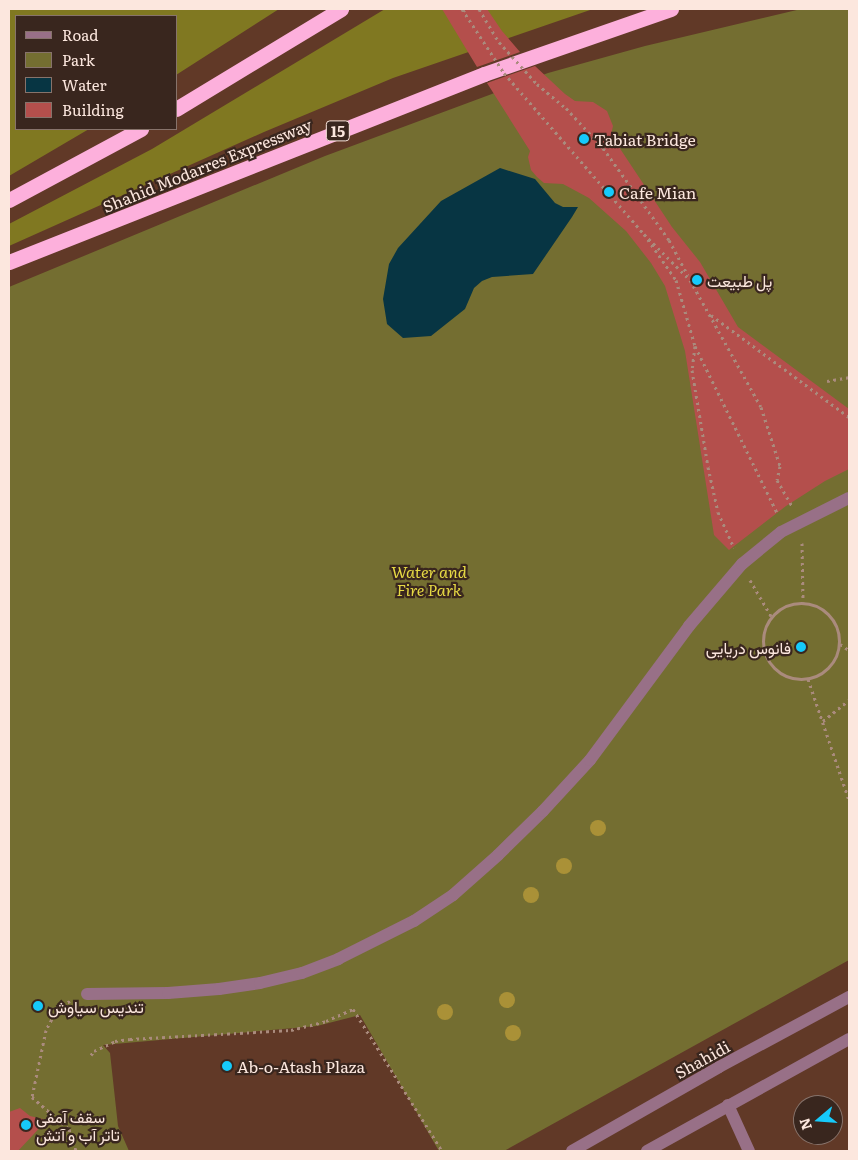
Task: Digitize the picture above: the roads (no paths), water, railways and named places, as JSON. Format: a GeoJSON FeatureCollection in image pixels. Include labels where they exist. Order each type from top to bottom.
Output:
{"type":"FeatureCollection","features":[{"type":"Feature","properties":{"kind":"highway"},"geometry":{"type":"LineString","coordinates":[[178,108],[341,9]]}},
{"type":"Feature","properties":{"kind":"highway","name":"Shahid Modarres Expressway"},"geometry":{"type":"LineString","coordinates":[[9,262],[484,74],[671,9]]}},
{"type":"Feature","properties":{"kind":"highway"},"geometry":{"type":"LineString","coordinates":[[9,200],[139,130]]}},
{"type":"Feature","properties":{"kind":"street"},"geometry":{"type":"LineString","coordinates":[[87,994],[168,993],[219,989],[260,983],[302,973],[338,959],[414,921],[453,895],[498,855],[590,760],[689,626],[742,564],[781,532],[849,498]]}},
{"type":"Feature","properties":{"kind":"street","name":"Shahidi"},"geometry":{"type":"LineString","coordinates":[[572,1151],[719,1067],[849,997]]}},
{"type":"Feature","properties":{"kind":"street"},"geometry":{"type":"LineString","coordinates":[[647,1151],[849,1039]]}},
{"type":"Feature","properties":{"kind":"street"},"geometry":{"type":"LineString","coordinates":[[728,1105],[749,1151]]}},
{"type":"Feature","properties":{"kind":"water"},"geometry":{"type":"Polygon","coordinates":[[[500,168],[535,179],[555,203],[563,207],[578,207],[533,274],[492,277],[482,281],[474,288],[465,309],[431,336],[403,338],[387,324],[383,299],[389,264],[398,248],[441,201],[500,168]]]}},
{"type":"Feature","properties":{"kind":"place","name":"Tabiat Bridge"},"geometry":{"type":"Point","coordinates":[584,139]}},
{"type":"Feature","properties":{"kind":"place","name":"Cafe Mian"},"geometry":{"type":"Point","coordinates":[609,192]}},
{"type":"Feature","properties":{"kind":"place","name":"پل طبیعت"},"geometry":{"type":"Point","coordinates":[697,280]}},
{"type":"Feature","properties":{"kind":"place","name":"فانوس دریایی"},"geometry":{"type":"Point","coordinates":[801,647]}},
{"type":"Feature","properties":{"kind":"place","name":"تندیس سیاوش"},"geometry":{"type":"Point","coordinates":[38,1006]}},
{"type":"Feature","properties":{"kind":"place","name":"Ab-o-Atash Plaza"},"geometry":{"type":"Point","coordinates":[227,1066]}},
{"type":"Feature","properties":{"kind":"place","name":"سقف آمفی تاتر آب و آتش"},"geometry":{"type":"Point","coordinates":[26,1125]}},
{"type":"Feature","properties":{"kind":"park label","name":"Water and Fire Park"},"geometry":{"type":"Point","coordinates":[429,580]}}]}
